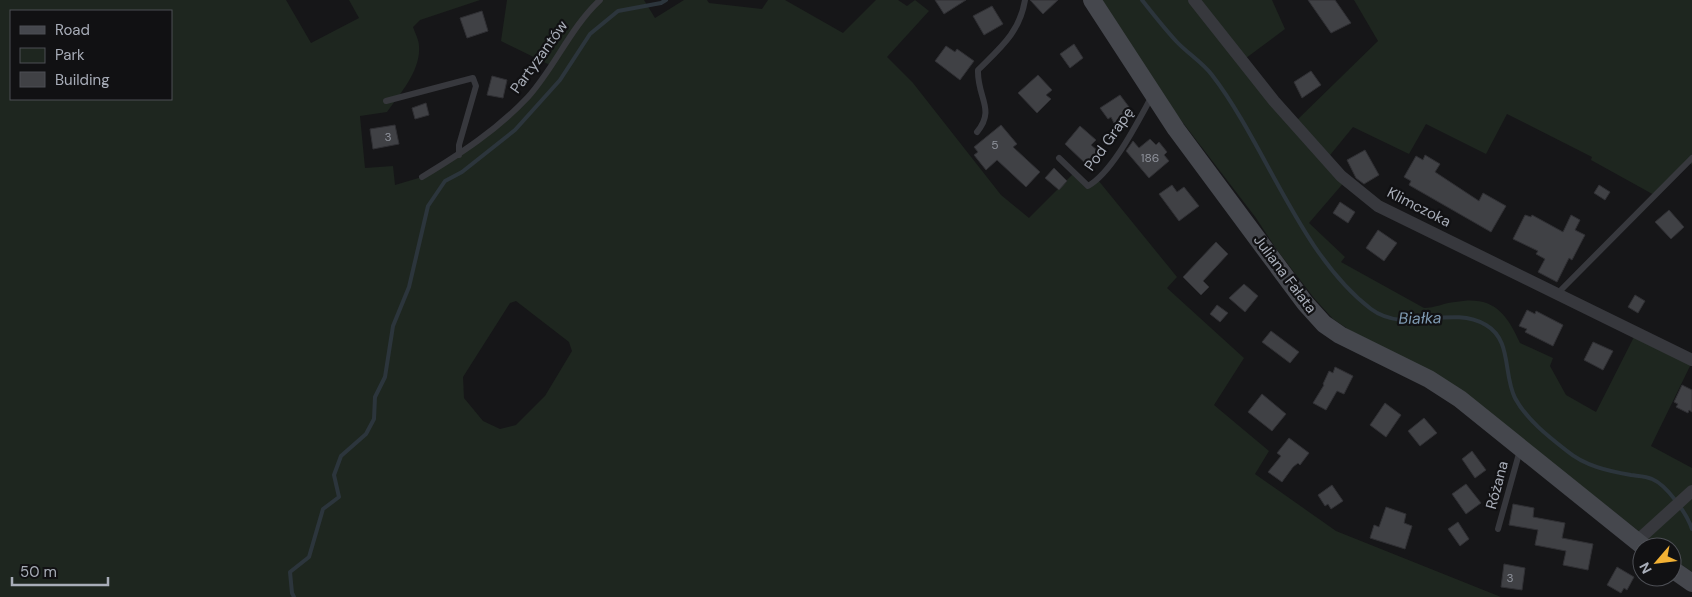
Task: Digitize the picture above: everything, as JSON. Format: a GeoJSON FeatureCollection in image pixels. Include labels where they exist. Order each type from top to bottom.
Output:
{"type":"FeatureCollection","features":[{"type":"Feature","properties":{"kind":"street","name":"Juliana Fałata"},"geometry":{"type":"LineString","coordinates":[[1092,0],[1153,95],[1290,283],[1324,324],[1340,335],[1429,379],[1460,399],[1632,538]]}},
{"type":"Feature","properties":{"kind":"street","name":"Klimczoka"},"geometry":{"type":"LineString","coordinates":[[1194,0],[1274,101],[1341,176],[1378,206],[1692,360]]}},
{"type":"Feature","properties":{"kind":"street"},"geometry":{"type":"LineString","coordinates":[[1645,537],[1651,528],[1692,491]]}},
{"type":"Feature","properties":{"kind":"lane","name":"Partyzantów"},"geometry":{"type":"LineString","coordinates":[[422,177],[459,155],[498,126],[529,96],[588,12],[600,0]]}},
{"type":"Feature","properties":{"kind":"lane"},"geometry":{"type":"LineString","coordinates":[[977,132],[986,122],[987,114],[978,83],[978,70],[1004,44],[1020,23],[1026,0]]}},
{"type":"Feature","properties":{"kind":"lane"},"geometry":{"type":"LineString","coordinates":[[386,101],[473,78],[476,86],[459,146],[459,155]]}},
{"type":"Feature","properties":{"kind":"lane","name":"Pod Grapę"},"geometry":{"type":"LineString","coordinates":[[1059,158],[1088,186],[1098,180],[1129,136],[1153,95]]}},
{"type":"Feature","properties":{"kind":"lane"},"geometry":{"type":"LineString","coordinates":[[1557,294],[1692,158]]}},
{"type":"Feature","properties":{"kind":"lane","name":"Różana"},"geometry":{"type":"LineString","coordinates":[[1498,529],[1520,448]]}},
{"type":"Feature","properties":{"kind":"green space"},"geometry":{"type":"Polygon","coordinates":[[[0,0],[286,0],[311,43],[359,18],[349,0],[480,0],[420,20],[413,27],[418,41],[419,55],[409,81],[387,112],[360,116],[365,168],[393,166],[395,185],[422,177],[498,126],[529,96],[550,65],[501,41],[507,0],[644,0],[655,18],[684,0],[707,0],[709,3],[762,9],[768,0],[785,0],[843,33],[876,0],[898,0],[907,6],[915,0],[929,11],[887,57],[913,83],[1001,195],[1029,218],[1074,173],[1088,185],[1098,180],[1177,277],[1167,288],[1244,358],[1214,405],[1269,451],[1255,474],[1336,531],[1501,597],[0,597],[0,0]],[[516,301],[510,303],[463,377],[464,398],[483,421],[500,429],[516,425],[545,396],[572,351],[569,342],[516,301]]]}},
{"type":"Feature","properties":{"kind":"green space"},"geometry":{"type":"Polygon","coordinates":[[[1102,0],[1272,0],[1285,29],[1242,61],[1294,123],[1378,41],[1354,0],[1692,0],[1692,165],[1688,161],[1656,196],[1591,160],[1592,157],[1507,114],[1486,154],[1426,124],[1409,154],[1353,127],[1326,160],[1346,180],[1309,223],[1345,257],[1341,262],[1424,308],[1468,300],[1488,303],[1496,308],[1509,322],[1520,343],[1553,358],[1550,366],[1566,395],[1596,412],[1636,333],[1692,362],[1651,446],[1692,468],[1692,572],[1682,565],[1682,537],[1646,537],[1580,485],[1333,319],[1314,298],[1277,250],[1256,218],[1164,98],[1102,0]]]}},
{"type":"Feature","properties":{"kind":"building"},"geometry":{"type":"Polygon","coordinates":[[[935,0],[966,0],[944,14],[935,0]]]}},
{"type":"Feature","properties":{"kind":"building"},"geometry":{"type":"Polygon","coordinates":[[[1030,0],[1058,0],[1043,14],[1030,0]]]}},
{"type":"Feature","properties":{"kind":"building"},"geometry":{"type":"Polygon","coordinates":[[[1308,0],[1335,0],[1351,23],[1331,33],[1308,0]]]}},
{"type":"Feature","properties":{"kind":"building"},"geometry":{"type":"Polygon","coordinates":[[[992,6],[1003,24],[984,35],[973,16],[992,6]]]}},
{"type":"Feature","properties":{"kind":"building"},"geometry":{"type":"Polygon","coordinates":[[[482,11],[488,31],[467,38],[460,18],[482,11]]]}},
{"type":"Feature","properties":{"kind":"building"},"geometry":{"type":"Polygon","coordinates":[[[1074,44],[1083,58],[1070,68],[1060,54],[1074,44]]]}},
{"type":"Feature","properties":{"kind":"building"},"geometry":{"type":"Polygon","coordinates":[[[946,46],[955,52],[957,49],[974,61],[960,80],[935,61],[946,46]]]}},
{"type":"Feature","properties":{"kind":"building"},"geometry":{"type":"Polygon","coordinates":[[[1311,71],[1321,85],[1302,98],[1294,82],[1311,71]]]}},
{"type":"Feature","properties":{"kind":"building"},"geometry":{"type":"Polygon","coordinates":[[[1038,75],[1052,90],[1046,95],[1051,99],[1037,113],[1018,93],[1038,75]]]}},
{"type":"Feature","properties":{"kind":"building"},"geometry":{"type":"Polygon","coordinates":[[[492,76],[507,80],[503,98],[487,95],[492,76]]]}},
{"type":"Feature","properties":{"kind":"building"},"geometry":{"type":"Polygon","coordinates":[[[1120,95],[1129,107],[1122,112],[1124,116],[1114,123],[1111,117],[1108,119],[1100,108],[1120,95]]]}},
{"type":"Feature","properties":{"kind":"building"},"geometry":{"type":"Polygon","coordinates":[[[426,103],[429,115],[415,119],[412,108],[426,103]]]}},
{"type":"Feature","properties":{"kind":"building"},"geometry":{"type":"Polygon","coordinates":[[[395,125],[399,144],[373,149],[370,129],[395,125]]]}},
{"type":"Feature","properties":{"kind":"building"},"geometry":{"type":"Polygon","coordinates":[[[1001,125],[1017,144],[1013,147],[1040,172],[1026,187],[997,160],[986,170],[974,155],[978,152],[974,147],[1001,125]]]}},
{"type":"Feature","properties":{"kind":"building"},"geometry":{"type":"Polygon","coordinates":[[[1080,126],[1096,140],[1091,145],[1099,152],[1088,166],[1065,144],[1080,126]]]}},
{"type":"Feature","properties":{"kind":"building"},"geometry":{"type":"Polygon","coordinates":[[[1150,139],[1156,145],[1159,142],[1167,152],[1164,155],[1169,161],[1149,178],[1126,151],[1133,141],[1139,148],[1150,139]]]}},
{"type":"Feature","properties":{"kind":"building"},"geometry":{"type":"Polygon","coordinates":[[[1365,150],[1379,175],[1364,184],[1356,178],[1347,160],[1365,150]]]}},
{"type":"Feature","properties":{"kind":"building"},"geometry":{"type":"Polygon","coordinates":[[[1425,155],[1440,164],[1435,172],[1479,201],[1483,193],[1506,206],[1491,232],[1409,185],[1411,181],[1404,177],[1416,156],[1423,160],[1425,155]]]}},
{"type":"Feature","properties":{"kind":"building"},"geometry":{"type":"Polygon","coordinates":[[[1054,168],[1067,181],[1059,190],[1045,178],[1054,168]]]}},
{"type":"Feature","properties":{"kind":"building"},"geometry":{"type":"Polygon","coordinates":[[[1172,185],[1177,192],[1184,187],[1199,206],[1179,221],[1159,194],[1172,185]]]}},
{"type":"Feature","properties":{"kind":"building"},"geometry":{"type":"Polygon","coordinates":[[[1599,185],[1610,192],[1605,200],[1594,193],[1599,185]]]}},
{"type":"Feature","properties":{"kind":"building"},"geometry":{"type":"Polygon","coordinates":[[[1340,202],[1355,212],[1348,223],[1333,213],[1340,202]]]}},
{"type":"Feature","properties":{"kind":"building"},"geometry":{"type":"Polygon","coordinates":[[[1669,210],[1684,227],[1671,239],[1655,222],[1669,210]]]}},
{"type":"Feature","properties":{"kind":"building"},"geometry":{"type":"Polygon","coordinates":[[[1525,215],[1531,217],[1532,215],[1563,232],[1571,215],[1580,220],[1575,230],[1585,235],[1572,260],[1569,258],[1557,282],[1538,272],[1545,259],[1536,254],[1538,251],[1513,239],[1525,215]]]}},
{"type":"Feature","properties":{"kind":"building"},"geometry":{"type":"Polygon","coordinates":[[[1378,230],[1397,243],[1384,261],[1366,248],[1378,230]]]}},
{"type":"Feature","properties":{"kind":"building"},"geometry":{"type":"Polygon","coordinates":[[[1216,242],[1228,254],[1203,281],[1209,287],[1201,295],[1183,277],[1216,242]]]}},
{"type":"Feature","properties":{"kind":"building"},"geometry":{"type":"Polygon","coordinates":[[[1244,284],[1258,296],[1245,312],[1229,298],[1244,284]]]}},
{"type":"Feature","properties":{"kind":"building"},"geometry":{"type":"Polygon","coordinates":[[[1635,295],[1645,301],[1638,313],[1628,307],[1635,295]]]}},
{"type":"Feature","properties":{"kind":"building"},"geometry":{"type":"Polygon","coordinates":[[[1217,305],[1228,313],[1220,322],[1210,314],[1217,305]]]}},
{"type":"Feature","properties":{"kind":"building"},"geometry":{"type":"Polygon","coordinates":[[[1527,310],[1535,314],[1536,311],[1563,325],[1553,346],[1525,332],[1527,329],[1519,326],[1527,310]]]}},
{"type":"Feature","properties":{"kind":"building"},"geometry":{"type":"Polygon","coordinates":[[[1271,331],[1299,352],[1290,363],[1262,342],[1271,331]]]}},
{"type":"Feature","properties":{"kind":"building"},"geometry":{"type":"Polygon","coordinates":[[[1593,342],[1613,351],[1603,370],[1584,360],[1593,342]]]}},
{"type":"Feature","properties":{"kind":"building"},"geometry":{"type":"Polygon","coordinates":[[[1335,367],[1353,376],[1344,394],[1337,391],[1326,410],[1313,403],[1324,385],[1329,371],[1333,373],[1335,367]]]}},
{"type":"Feature","properties":{"kind":"building"},"geometry":{"type":"Polygon","coordinates":[[[1682,385],[1692,390],[1692,412],[1689,410],[1688,413],[1676,407],[1678,404],[1674,402],[1682,385]]]}},
{"type":"Feature","properties":{"kind":"building"},"geometry":{"type":"Polygon","coordinates":[[[1262,394],[1286,414],[1272,431],[1248,412],[1262,394]]]}},
{"type":"Feature","properties":{"kind":"building"},"geometry":{"type":"Polygon","coordinates":[[[1385,403],[1401,415],[1386,437],[1370,425],[1385,403]]]}},
{"type":"Feature","properties":{"kind":"building"},"geometry":{"type":"Polygon","coordinates":[[[1424,418],[1437,433],[1420,446],[1408,431],[1424,418]]]}},
{"type":"Feature","properties":{"kind":"building"},"geometry":{"type":"Polygon","coordinates":[[[1289,438],[1309,453],[1300,465],[1298,463],[1293,467],[1282,482],[1268,472],[1281,456],[1277,453],[1289,438]]]}},
{"type":"Feature","properties":{"kind":"building"},"geometry":{"type":"Polygon","coordinates":[[[1472,451],[1486,470],[1475,478],[1462,459],[1472,451]]]}},
{"type":"Feature","properties":{"kind":"building"},"geometry":{"type":"Polygon","coordinates":[[[1466,484],[1481,503],[1466,514],[1452,494],[1466,484]]]}},
{"type":"Feature","properties":{"kind":"building"},"geometry":{"type":"Polygon","coordinates":[[[1332,485],[1343,501],[1331,509],[1328,504],[1325,506],[1318,495],[1332,485]]]}},
{"type":"Feature","properties":{"kind":"building"},"geometry":{"type":"Polygon","coordinates":[[[1513,504],[1534,508],[1533,517],[1565,523],[1562,538],[1593,544],[1588,570],[1563,565],[1566,551],[1535,545],[1538,530],[1509,525],[1513,504]]]}},
{"type":"Feature","properties":{"kind":"building"},"geometry":{"type":"Polygon","coordinates":[[[1386,507],[1406,514],[1404,523],[1412,526],[1405,549],[1370,538],[1374,525],[1379,527],[1386,507]]]}},
{"type":"Feature","properties":{"kind":"building"},"geometry":{"type":"Polygon","coordinates":[[[1458,522],[1469,539],[1460,546],[1448,529],[1458,522]]]}},
{"type":"Feature","properties":{"kind":"building"},"geometry":{"type":"Polygon","coordinates":[[[1504,564],[1525,568],[1522,590],[1501,587],[1504,564]]]}},
{"type":"Feature","properties":{"kind":"building"},"geometry":{"type":"Polygon","coordinates":[[[1617,567],[1632,576],[1632,581],[1627,590],[1624,588],[1621,593],[1607,585],[1617,567]]]}},
{"type":"Feature","properties":{"kind":"waterway"},"geometry":{"type":"LineString","coordinates":[[294,597],[290,572],[309,557],[323,509],[339,497],[334,475],[341,456],[366,434],[374,419],[375,397],[385,377],[393,326],[409,287],[428,206],[445,181],[462,172],[515,130],[560,80],[590,34],[618,11],[661,3],[666,0]]}},
{"type":"Feature","properties":{"kind":"waterway","name":"Białka"},"geometry":{"type":"LineString","coordinates":[[1142,0],[1176,41],[1212,75],[1250,134],[1304,230],[1324,260],[1346,286],[1371,309],[1399,320],[1458,317],[1472,319],[1486,325],[1500,339],[1506,358],[1511,389],[1515,398],[1538,427],[1581,461],[1614,472],[1647,477],[1658,482],[1676,501],[1692,529]]}}]}
